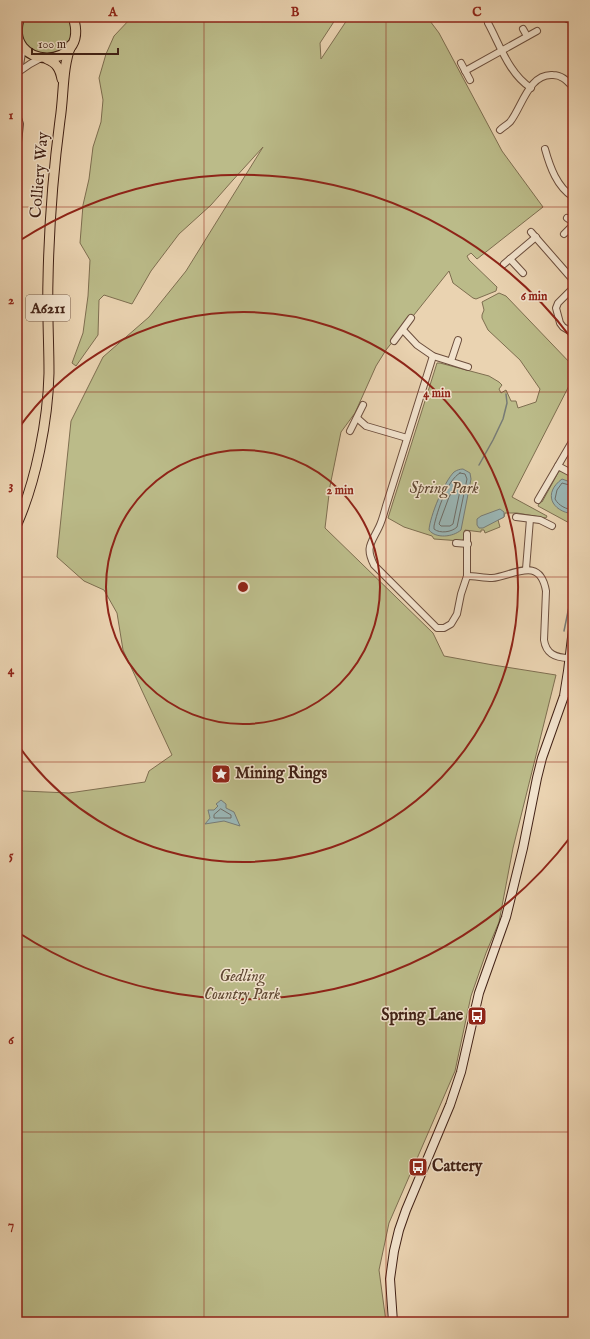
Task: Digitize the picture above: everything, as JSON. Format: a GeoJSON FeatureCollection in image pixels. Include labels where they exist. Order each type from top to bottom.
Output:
{"type":"FeatureCollection","features":[{"type":"Feature","properties":{"kind":"main road","name":"Colliery Way"},"geometry":{"type":"LineString","coordinates":[[17,524],[29,491],[45,420],[49,375],[48,281],[51,210],[56,148],[67,57],[76,32],[74,17]]}},
{"type":"Feature","properties":{"kind":"main road"},"geometry":{"type":"LineString","coordinates":[[19,18],[17,30],[20,41]]}},
{"type":"Feature","properties":{"kind":"main road","name":"Colliery Way"},"geometry":{"type":"LineString","coordinates":[[20,41],[32,54],[53,61],[59,67],[64,89]]}},
{"type":"Feature","properties":{"kind":"main road"},"geometry":{"type":"LineString","coordinates":[[44,58],[59,56],[66,52],[71,45]]}},
{"type":"Feature","properties":{"kind":"street"},"geometry":{"type":"LineString","coordinates":[[487,17],[488,24],[517,76],[531,88]]}},
{"type":"Feature","properties":{"kind":"street"},"geometry":{"type":"LineString","coordinates":[[523,29],[527,36]]}},
{"type":"Feature","properties":{"kind":"street"},"geometry":{"type":"LineString","coordinates":[[465,71],[503,51],[527,36],[537,32]]}},
{"type":"Feature","properties":{"kind":"street"},"geometry":{"type":"LineString","coordinates":[[18,72],[20,41]]}},
{"type":"Feature","properties":{"kind":"street"},"geometry":{"type":"LineString","coordinates":[[18,72],[44,58]]}},
{"type":"Feature","properties":{"kind":"street"},"geometry":{"type":"LineString","coordinates":[[461,63],[470,80]]}},
{"type":"Feature","properties":{"kind":"street"},"geometry":{"type":"LineString","coordinates":[[500,130],[512,124],[538,77],[551,74],[556,75],[565,79],[573,88]]}},
{"type":"Feature","properties":{"kind":"street"},"geometry":{"type":"LineString","coordinates":[[17,115],[20,124],[17,151]]}},
{"type":"Feature","properties":{"kind":"street"},"geometry":{"type":"LineString","coordinates":[[545,150],[561,186],[573,197]]}},
{"type":"Feature","properties":{"kind":"street"},"geometry":{"type":"LineString","coordinates":[[540,160],[547,157]]}},
{"type":"Feature","properties":{"kind":"street"},"geometry":{"type":"LineString","coordinates":[[564,234],[573,224],[567,218]]}},
{"type":"Feature","properties":{"kind":"street"},"geometry":{"type":"LineString","coordinates":[[531,232],[573,280]]}},
{"type":"Feature","properties":{"kind":"street"},"geometry":{"type":"LineString","coordinates":[[504,264],[536,237]]}},
{"type":"Feature","properties":{"kind":"street"},"geometry":{"type":"LineString","coordinates":[[510,259],[523,273]]}},
{"type":"Feature","properties":{"kind":"street"},"geometry":{"type":"LineString","coordinates":[[573,288],[558,303],[556,308],[560,323],[563,327],[573,333]]}},
{"type":"Feature","properties":{"kind":"street"},"geometry":{"type":"LineString","coordinates":[[394,342],[411,318]]}},
{"type":"Feature","properties":{"kind":"street"},"geometry":{"type":"LineString","coordinates":[[403,330],[417,345],[433,356],[468,367]]}},
{"type":"Feature","properties":{"kind":"street"},"geometry":{"type":"LineString","coordinates":[[451,361],[458,340]]}},
{"type":"Feature","properties":{"kind":"street"},"geometry":{"type":"LineString","coordinates":[[433,356],[379,527],[370,542],[369,555],[374,565],[437,628],[444,628],[451,624],[457,614],[461,594],[467,576],[467,534]]}},
{"type":"Feature","properties":{"kind":"street"},"geometry":{"type":"LineString","coordinates":[[350,432],[363,405]]}},
{"type":"Feature","properties":{"kind":"street"},"geometry":{"type":"LineString","coordinates":[[357,418],[366,426],[407,438]]}},
{"type":"Feature","properties":{"kind":"street"},"geometry":{"type":"LineString","coordinates":[[538,500],[573,440]]}},
{"type":"Feature","properties":{"kind":"street"},"geometry":{"type":"LineString","coordinates":[[558,466],[573,474]]}},
{"type":"Feature","properties":{"kind":"street"},"geometry":{"type":"LineString","coordinates":[[516,517],[540,520],[552,526]]}},
{"type":"Feature","properties":{"kind":"street"},"geometry":{"type":"LineString","coordinates":[[526,569],[530,519]]}},
{"type":"Feature","properties":{"kind":"street"},"geometry":{"type":"LineString","coordinates":[[456,543],[468,544]]}},
{"type":"Feature","properties":{"kind":"street"},"geometry":{"type":"LineString","coordinates":[[467,576],[492,578],[526,569],[539,575],[545,584],[546,591],[544,640],[546,649],[556,656],[569,658]]}},
{"type":"Feature","properties":{"kind":"street"},"geometry":{"type":"LineString","coordinates":[[393,1322],[390,1278],[399,1230],[450,1105],[461,1072],[480,993],[506,917],[523,848],[542,758],[564,696],[573,629]]}},
{"type":"Feature","properties":{"kind":"green space"},"geometry":{"type":"Polygon","coordinates":[[[24,17],[70,17],[72,30],[68,43],[62,50],[53,53],[44,54],[36,52],[28,47],[23,39],[21,29],[24,17]]]}},
{"type":"Feature","properties":{"kind":"green space","name":"Gedling Country Park"},"geometry":{"type":"Polygon","coordinates":[[[129,17],[337,17],[320,43],[321,59],[349,17],[427,17],[439,33],[502,151],[543,207],[477,259],[471,253],[467,256],[469,260],[497,287],[496,291],[476,299],[473,298],[453,283],[449,271],[386,350],[376,366],[355,413],[341,432],[330,486],[325,528],[433,633],[444,656],[556,675],[513,848],[499,922],[471,996],[455,1071],[389,1223],[379,1270],[386,1322],[17,1322],[17,786],[23,791],[69,793],[145,782],[149,771],[172,755],[123,650],[117,613],[104,590],[84,581],[57,557],[71,421],[103,357],[149,317],[186,271],[263,147],[211,205],[179,234],[151,271],[132,304],[104,295],[99,300],[98,335],[76,366],[72,363],[83,333],[88,296],[90,260],[80,243],[83,205],[89,179],[93,147],[101,122],[103,100],[99,78],[106,54],[114,36],[131,18],[129,17]]]}},
{"type":"Feature","properties":{"kind":"green space","name":"Spring Park"},"geometry":{"type":"Polygon","coordinates":[[[499,293],[506,296],[573,366],[573,378],[512,497],[547,516],[546,518],[517,513],[505,513],[504,517],[498,520],[500,527],[485,533],[484,530],[481,530],[481,532],[465,530],[464,539],[461,541],[434,539],[432,536],[404,527],[388,518],[437,363],[489,376],[502,385],[499,389],[501,393],[506,390],[511,401],[516,401],[518,408],[536,402],[540,389],[520,360],[488,330],[482,318],[484,310],[482,302],[499,293]]]}},
{"type":"Feature","properties":{"kind":"green space"},"geometry":{"type":"Polygon","coordinates":[[[562,470],[573,476],[573,525],[538,506],[540,501],[542,502],[559,471],[562,470]]]}},
{"type":"Feature","properties":{"kind":"water"},"geometry":{"type":"Polygon","coordinates":[[[463,469],[470,473],[471,479],[461,530],[454,534],[445,536],[436,535],[429,530],[438,500],[446,483],[454,472],[463,469]]]}},
{"type":"Feature","properties":{"kind":"water"},"geometry":{"type":"Polygon","coordinates":[[[562,479],[573,483],[573,514],[559,509],[552,501],[551,495],[553,490],[556,484],[562,479]]]}},
{"type":"Feature","properties":{"kind":"water"},"geometry":{"type":"Polygon","coordinates":[[[500,509],[504,512],[504,517],[483,528],[479,528],[477,525],[477,519],[500,509]]]}},
{"type":"Feature","properties":{"kind":"water"},"geometry":{"type":"Polygon","coordinates":[[[221,800],[226,804],[226,808],[234,812],[240,826],[224,821],[205,824],[210,818],[208,810],[214,810],[218,806],[216,804],[221,800]]]}},
{"type":"Feature","properties":{"kind":"waterway"},"geometry":{"type":"LineString","coordinates":[[479,465],[503,419],[507,403],[506,394]]}},
{"type":"Feature","properties":{"kind":"waterway"},"geometry":{"type":"LineString","coordinates":[[564,631],[573,587]]}},
{"type":"Feature","properties":{"kind":"place","name":"Mining Rings"},"geometry":{"type":"Point","coordinates":[221,774]}},
{"type":"Feature","properties":{"kind":"place","name":"Spring Lane"},"geometry":{"type":"Point","coordinates":[477,1016]}},
{"type":"Feature","properties":{"kind":"place","name":"Cattery"},"geometry":{"type":"Point","coordinates":[418,1167]}}]}
